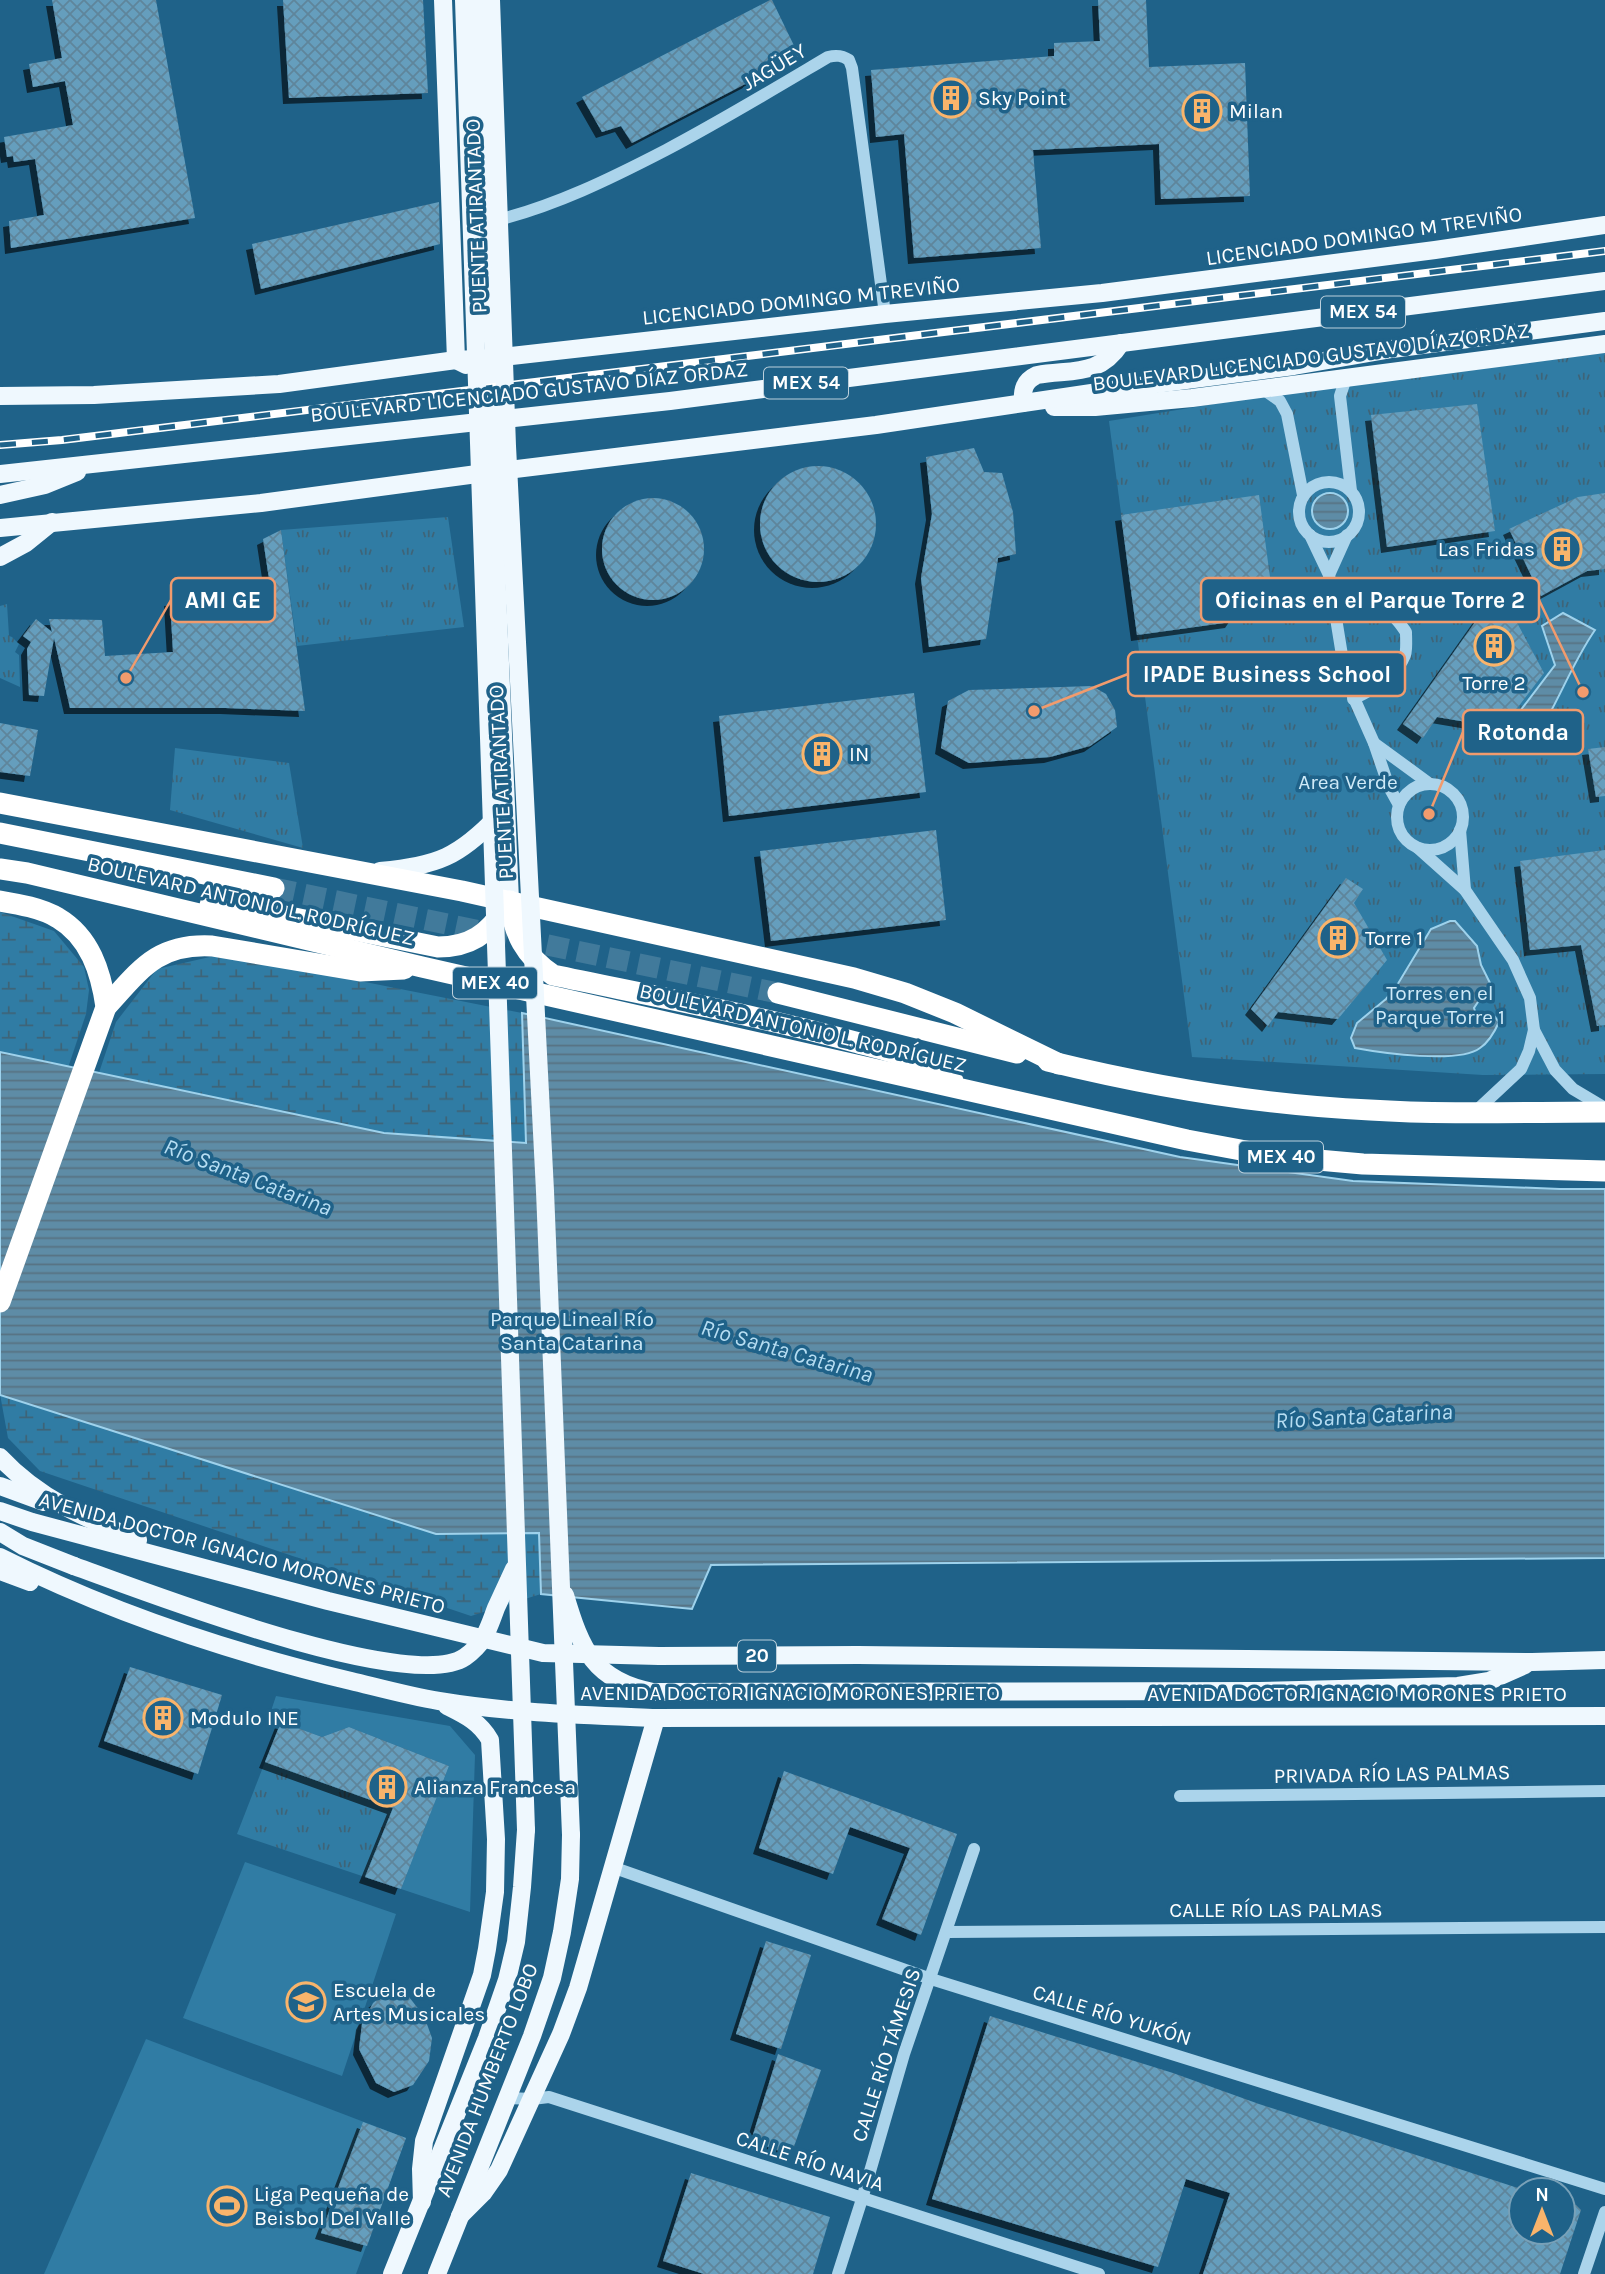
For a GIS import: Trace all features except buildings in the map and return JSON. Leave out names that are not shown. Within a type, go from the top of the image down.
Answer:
[{"type":"highway","points":[[0,803],[510,901],[854,978],[905,993],[955,1013],[1059,1064]]},
{"type":"highway","name":"BOULEVARD ANTONIO L. RODRÍGUEZ","points":[[0,834],[274,888]]},
{"type":"highway","name":"BOULEVARD ANTONIO L. RODRÍGUEZ","points":[[0,869],[27,873],[422,967],[1186,1140],[1273,1156],[1363,1164],[1605,1171]]},
{"type":"highway","points":[[121,896],[260,911],[439,947],[455,947],[477,938],[496,921],[510,901]]},
{"type":"highway","points":[[0,901],[57,917],[76,932],[95,960],[104,989],[105,1009],[0,1302]]},
{"type":"highway","points":[[510,901],[516,934],[543,968],[553,975],[807,1029],[882,1050],[946,1074],[964,1090]]},
{"type":"highway","points":[[543,968],[535,953],[538,930],[545,921],[568,913]]},
{"type":"highway","points":[[105,1009],[150,961],[173,948],[192,944],[360,971],[422,967]]},
{"type":"highway","name":"BOULEVARD ANTONIO L. RODRÍGUEZ","points":[[778,993],[1147,1084],[1260,1101],[1370,1110],[1474,1113],[1605,1110]]},
{"type":"main road","points":[[443,0],[456,360],[488,377]]},
{"type":"main road","name":"PUENTE ATIRANTADO","points":[[464,0],[516,1563]]},
{"type":"main road","points":[[478,0],[494,358],[488,377],[510,901]]},
{"type":"main road","name":"PUENTE ATIRANTADO","points":[[491,0],[507,446],[556,1440],[558,1562]]},
{"type":"main road","name":"LICENCIADO DOMINGO M TREVIÑO","points":[[0,396],[107,395],[279,384],[456,360],[1102,293],[1260,274],[1605,225]]},
{"type":"main road","name":"BOULEVARD LICENCIADO GUSTAVO DÍAZ ORDAZ","points":[[0,474],[490,421],[1605,281]]},
{"type":"main road","name":"BOULEVARD LICENCIADO GUSTAVO DÍAZ ORDAZ","points":[[0,528],[261,503],[876,425],[1294,366],[1392,349],[1605,321]]},
{"type":"main road","points":[[1023,403],[1023,389],[1031,378],[1100,365],[1114,355],[1121,343]]},
{"type":"main road","name":"BOULEVARD LICENCIADO GUSTAVO DÍAZ ORDAZ","points":[[1023,403],[1056,407],[1095,407],[1605,344]]},
{"type":"main road","points":[[0,495],[45,485],[89,465]]},
{"type":"main road","points":[[0,557],[26,544],[52,522]]},
{"type":"main road","points":[[364,873],[432,864],[456,854],[477,838],[506,808]]},
{"type":"main road","points":[[0,1457],[19,1477],[67,1510]]},
{"type":"main road","points":[[0,1486],[67,1510],[203,1567]]},
{"type":"main road","name":"AVENIDA DOCTOR IGNACIO MORONES PRIETO","points":[[0,1511],[32,1522],[328,1601],[543,1653],[1532,1662],[1605,1660]]},
{"type":"main road","points":[[0,1532],[23,1546],[74,1566],[255,1630],[365,1657],[428,1666],[463,1658],[481,1642],[490,1628],[516,1563]]},
{"type":"main road","points":[[558,1562],[566,1598],[590,1658],[617,1681],[632,1688],[653,1692],[1260,1691],[1458,1686],[1489,1681],[1532,1662]]},
{"type":"main road","name":"AVENIDA HUMBERTO LOBO","points":[[437,2274],[508,2098],[552,1978],[562,1932],[568,1892],[571,1835],[558,1562]]},
{"type":"main road","name":"AVENIDA HUMBERTO LOBO","points":[[392,2274],[487,2038],[507,1980],[517,1928],[526,1830],[516,1563]]},
{"type":"main road","name":"AVENIDA DOCTOR IGNACIO MORONES PRIETO","points":[[1,1570],[34,1584],[74,1592],[154,1623],[282,1664],[438,1701],[535,1713],[656,1718],[1605,1716]]},
{"type":"main road","points":[[422,2202],[424,2141],[482,1975],[495,1892],[496,1839],[490,1740],[475,1720],[438,1701]]},
{"type":"main road","points":[[460,2216],[484,2193],[499,2170],[578,1988],[656,1718]]},
{"type":"street","name":"JAGÜEY","points":[[486,223],[529,213],[601,184],[739,111],[828,57],[836,55],[849,60],[852,68],[885,314]]},
{"type":"street","points":[[1346,378],[1340,396],[1350,491]]},
{"type":"street","points":[[1262,388],[1280,401],[1287,414],[1303,495]]},
{"type":"street","points":[[1329,575],[1358,519],[1359,508],[1357,499],[1350,491],[1335,482],[1309,488],[1299,504],[1300,517],[1329,575],[1346,680],[1374,743],[1389,787],[1399,805]]},
{"type":"street","points":[[1310,536],[1326,541],[1347,536]]},
{"type":"street","points":[[1331,592],[1350,605],[1372,608],[1395,618],[1406,632],[1405,655],[1392,673],[1374,689],[1353,699]]},
{"type":"street","points":[[1374,743],[1430,784],[1447,789],[1461,806],[1463,817],[1456,838],[1437,849],[1418,848]]},
{"type":"street","points":[[1389,787],[1430,784]]},
{"type":"street","points":[[1415,787],[1399,805],[1397,822],[1400,832],[1465,890],[1513,960],[1530,998],[1534,1030],[1530,1051],[1521,1069],[1474,1113]]},
{"type":"street","points":[[1460,830],[1465,890]]},
{"type":"street","points":[[1534,1030],[1555,1070],[1573,1090],[1605,1110]]},
{"type":"street","name":"PRIVADA RÍO LAS PALMAS","points":[[1180,1796],[1605,1791]]},
{"type":"street","name":"CALLE RÍO TÁMESIS","points":[[838,2274],[904,2054],[974,1849]]},
{"type":"street","name":"CALLE RÍO YUKÓN","points":[[612,1867],[931,1979],[1605,2189]]},
{"type":"street","name":"CALLE RÍO LAS PALMAS","points":[[947,1932],[1605,1927]]},
{"type":"street","name":"CALLE RÍO NAVIA","points":[[508,2098],[549,2097],[1099,2274]]},
{"type":"street","points":[[1584,2274],[1605,2212]]},
{"type":"green space","points":[[1605,353],[1605,1074],[1483,1075],[1192,1057],[1109,421],[1245,399]]},
{"type":"green space","points":[[448,517],[464,627],[297,646],[281,530]]},
{"type":"green space","points":[[7,604],[9,636],[19,644],[15,652],[19,655],[20,687],[0,678],[0,606]]},
{"type":"green space","points":[[175,748],[289,763],[303,848],[170,810]]},
{"type":"green space","points":[[0,912],[54,931],[84,967],[89,990],[86,1014],[0,1271]]},
{"type":"green space","points":[[223,954],[522,1013],[541,1594],[471,1616],[40,1471],[8,1438],[0,1394],[0,1368],[116,1022],[157,969]]},
{"type":"green space","points":[[276,1696],[450,1726],[475,1755],[470,1912],[401,1889],[449,1766],[349,1727],[322,1737],[281,1722],[270,1714]]},
{"type":"green space","points":[[265,1762],[393,1808],[365,1877],[237,1834]]},
{"type":"green space","points":[[245,1862],[396,1914],[342,2076],[183,2018]]},
{"type":"green space","name":"Liga Pequeña de Beisbol Del Valle","points":[[146,2039],[406,2138],[356,2274],[44,2274]]},
{"type":"water","points":[[1330,493],[1343,498],[1348,511],[1343,524],[1330,529],[1317,524],[1312,511],[1317,498]]},
{"type":"water","points":[[1563,613],[1595,630],[1550,713],[1514,719],[1555,665],[1542,626]]},
{"type":"water","points":[[1455,921],[1477,946],[1481,965],[1490,983],[1489,992],[1474,1008],[1476,1014],[1494,1016],[1499,1022],[1489,1040],[1470,1053],[1455,1055],[1420,1056],[1355,1048],[1351,1038],[1357,1023],[1396,987],[1431,929]]},
{"type":"water","name":"Río Santa Catarina","points":[[522,1013],[1180,1157],[1353,1181],[1605,1189],[1605,1558],[711,1565],[692,1609],[541,1594],[539,1533],[436,1534],[0,1395],[0,1052],[384,1133],[526,1143]]},
{"type":"tunnel","points":[[274,888],[778,993]]},
{"type":"railway","points":[[0,445],[62,440],[1605,251]]},
{"type":"place","name":"Sky Point","points":[[951,98]]},
{"type":"place","name":"Milan","points":[[1202,111]]},
{"type":"place","name":"Las Fridas","points":[[1562,549]]},
{"type":"place","name":"Torre 2","points":[[1494,646]]},
{"type":"place","name":"AMI GE","points":[[126,678]]},
{"type":"place","name":"Oficinas en el Parque Torre 2","points":[[1583,692]]},
{"type":"place","name":"IPADE Business School","points":[[1034,711]]},
{"type":"place","name":"IN","points":[[822,754]]},
{"type":"place","name":"Rotonda","points":[[1429,814]]},
{"type":"place","name":"Torre 1","points":[[1338,938]]},
{"type":"place","name":"Modulo INE","points":[[163,1718]]},
{"type":"place","name":"Alianza Francesa","points":[[387,1787]]},
{"type":"place","name":"Escuela de Artes Musicales","points":[[306,2002]]},
{"type":"place","name":"Liga Pequeña de Beisbol Del Valle","points":[[227,2206]]},
{"type":"park label","name":"Area Verde","points":[[1348,782]]},
{"type":"park label","name":"Torres en el Parque Torre 1","points":[[1440,1005]]},
{"type":"park label","name":"Parque Lineal Río Santa Catarina","points":[[572,1331]]}]
